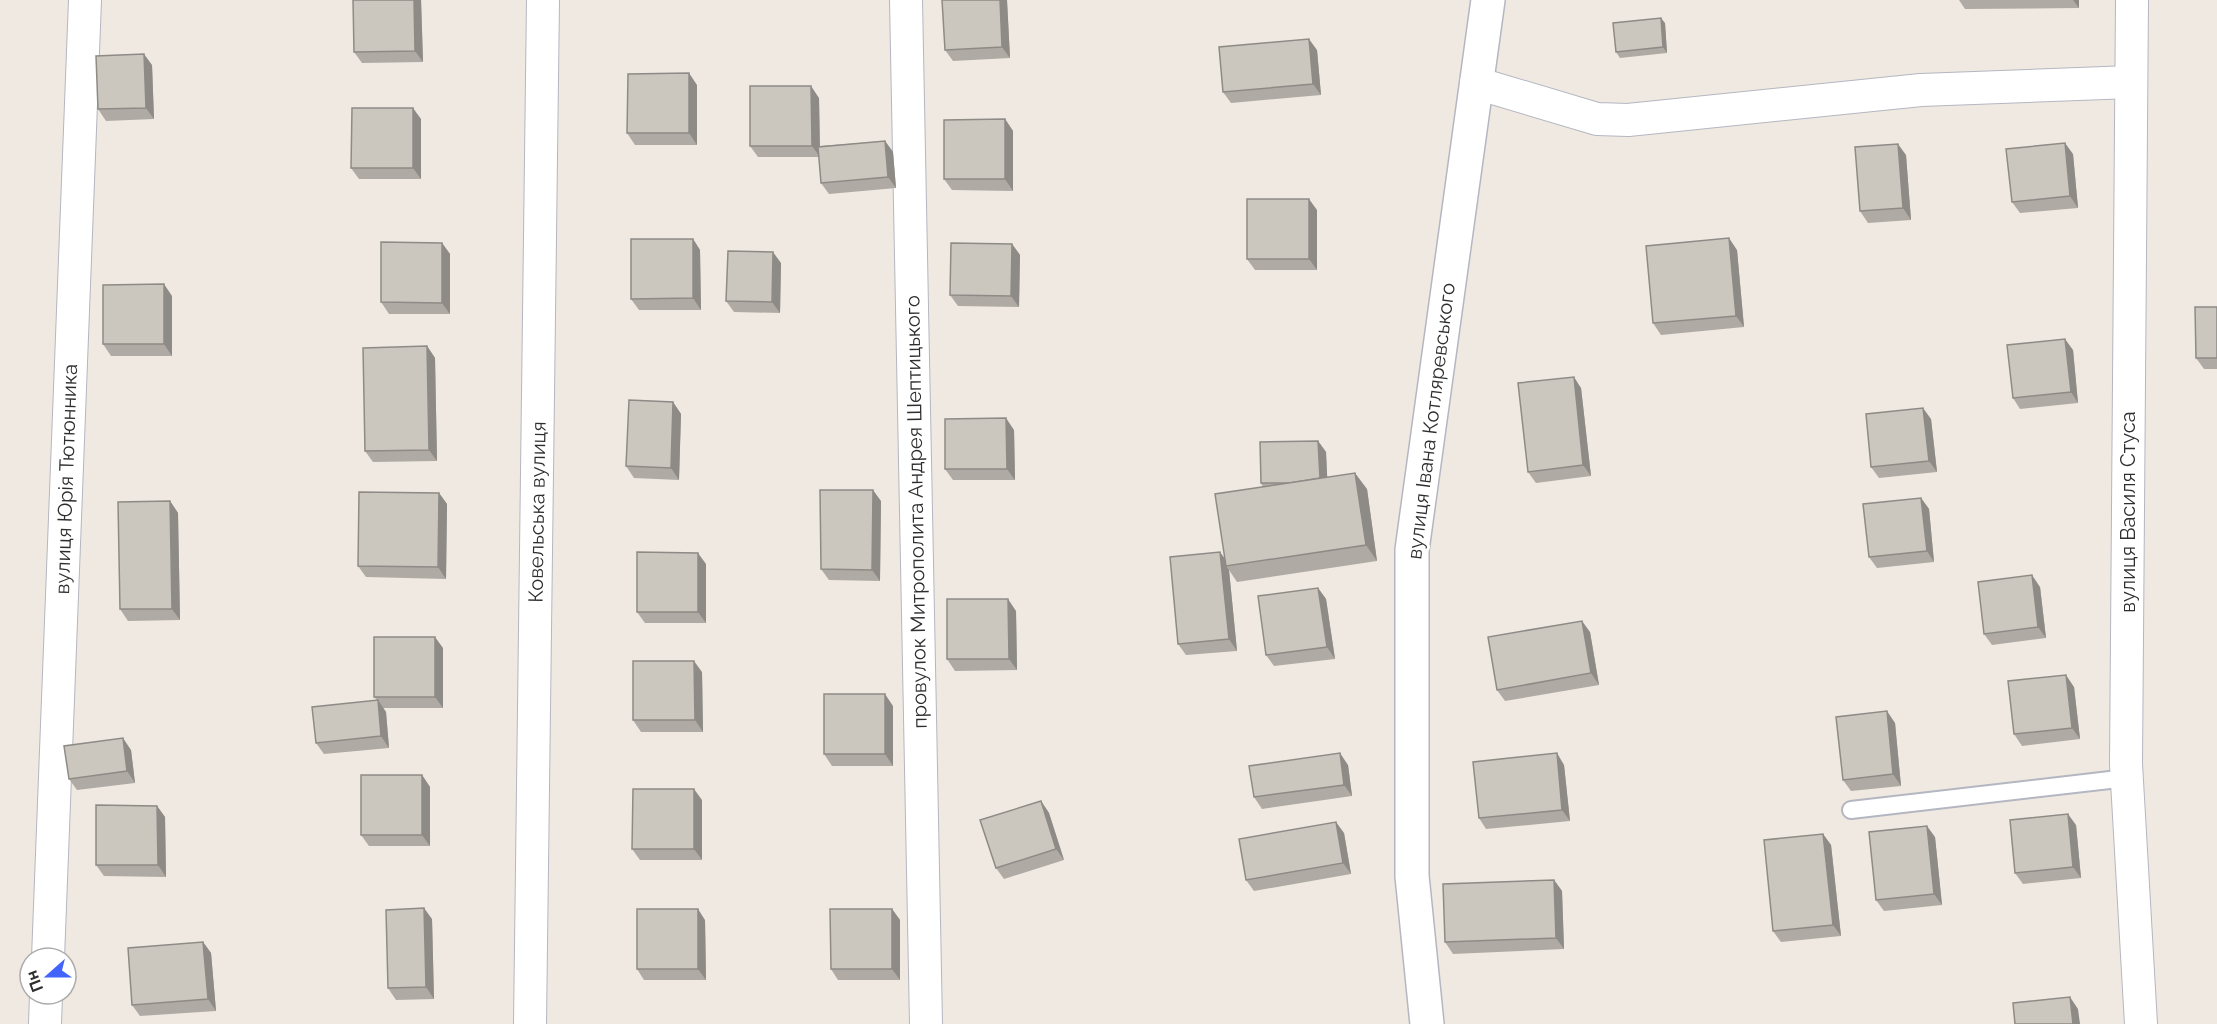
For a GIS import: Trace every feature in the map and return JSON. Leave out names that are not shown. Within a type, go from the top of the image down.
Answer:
[{"type":"street","name":"вулиця Юрія Тютюнника","points":[[48,946],[85,0]]},
{"type":"street","name":"Ковельська вулиця","points":[[530,1024],[543,0]]},
{"type":"street","name":"провулок Митрополита Андрея Шептицького","points":[[906,0],[926,1024]]},
{"type":"street","name":"вулиця Івана Котляревського","points":[[1427,1024],[1412,876],[1412,550],[1488,0]]},
{"type":"street","name":"вулиця Василя Стуса","points":[[2132,0],[2127,778],[2141,1024]]},
{"type":"street","points":[[1476,84],[1597,119],[1628,120],[1921,90],[2131,82]]},
{"type":"street","points":[[45,1024],[46,1006]]},
{"type":"lane","points":[[1851,810],[2127,778]]},
{"type":"building","points":[[353,0],[414,0],[415,51],[354,52]]},
{"type":"building","points":[[942,0],[1000,0],[1002,47],[945,50]]},
{"type":"building","points":[[1661,18],[1663,47],[1616,52],[1613,23]]},
{"type":"building","points":[[1309,39],[1313,84],[1223,92],[1219,47]]},
{"type":"building","points":[[144,54],[146,108],[98,109],[96,56]]},
{"type":"building","points":[[689,73],[689,133],[627,133],[628,74]]},
{"type":"building","points":[[750,86],[811,86],[812,146],[750,146]]},
{"type":"building","points":[[352,108],[413,108],[413,168],[351,168]]},
{"type":"building","points":[[1005,119],[1005,179],[944,179],[944,120]]},
{"type":"building","points":[[885,141],[888,177],[821,183],[818,147]]},
{"type":"building","points":[[2065,143],[2070,196],[2012,202],[2006,149]]},
{"type":"building","points":[[1898,144],[1903,208],[1860,211],[1855,147]]},
{"type":"building","points":[[1247,199],[1309,199],[1309,259],[1247,259]]},
{"type":"building","points":[[1729,238],[1736,316],[1653,323],[1646,246]]},
{"type":"building","points":[[631,239],[693,239],[693,298],[631,299]]},
{"type":"building","points":[[381,242],[442,243],[442,303],[381,302]]},
{"type":"building","points":[[951,243],[1012,244],[1011,296],[950,295]]},
{"type":"building","points":[[728,251],[773,252],[772,302],[726,301]]},
{"type":"building","points":[[164,284],[164,344],[103,344],[103,285]]},
{"type":"building","points":[[2195,307],[2217,307],[2217,358],[2196,358]]},
{"type":"building","points":[[2065,339],[2071,392],[2013,398],[2007,345]]},
{"type":"building","points":[[427,346],[429,450],[365,451],[363,348]]},
{"type":"building","points":[[1574,377],[1583,465],[1528,472],[1518,383]]},
{"type":"building","points":[[629,400],[673,402],[671,468],[626,466]]},
{"type":"building","points":[[1923,408],[1929,461],[1871,467],[1866,414]]},
{"type":"building","points":[[1006,418],[1007,469],[945,469],[945,419]]},
{"type":"building","points":[[1318,441],[1320,478],[1290,483],[1261,483],[1260,442]]},
{"type":"building","points":[[1355,473],[1366,545],[1226,566],[1215,494]]},
{"type":"building","points":[[820,490],[873,490],[872,570],[821,569]]},
{"type":"building","points":[[359,492],[439,493],[438,567],[358,566]]},
{"type":"building","points":[[1921,498],[1927,551],[1869,557],[1863,504]]},
{"type":"building","points":[[170,501],[172,609],[120,609],[118,502]]},
{"type":"building","points":[[637,552],[698,553],[698,612],[637,612]]},
{"type":"building","points":[[1220,552],[1229,639],[1178,644],[1170,557]]},
{"type":"building","points":[[2032,575],[2038,627],[1984,634],[1978,582]]},
{"type":"building","points":[[1318,588],[1327,647],[1266,655],[1258,596]]},
{"type":"building","points":[[947,599],[1008,599],[1009,659],[947,659]]},
{"type":"building","points":[[1582,621],[1591,673],[1497,690],[1488,637]]},
{"type":"building","points":[[374,637],[435,637],[435,697],[374,697]]},
{"type":"building","points":[[633,661],[694,661],[695,720],[633,720]]},
{"type":"building","points":[[2066,675],[2072,728],[2014,734],[2008,681]]},
{"type":"building","points":[[824,694],[885,694],[885,754],[824,754]]},
{"type":"building","points":[[378,700],[381,736],[316,743],[312,707]]},
{"type":"building","points":[[1887,711],[1893,774],[1843,780],[1836,717]]},
{"type":"building","points":[[123,738],[127,771],[69,779],[64,746]]},
{"type":"building","points":[[1340,753],[1344,785],[1254,797],[1249,766]]},
{"type":"building","points":[[1557,753],[1562,810],[1479,818],[1473,762]]},
{"type":"building","points":[[361,775],[422,775],[422,835],[361,835]]},
{"type":"building","points":[[633,789],[694,789],[694,849],[632,849]]},
{"type":"building","points":[[1041,801],[1056,849],[996,868],[980,820]]},
{"type":"building","points":[[96,805],[157,806],[158,865],[96,865]]},
{"type":"building","points":[[2068,814],[2073,867],[2015,873],[2010,820]]},
{"type":"building","points":[[1336,822],[1343,863],[1246,880],[1239,839]]},
{"type":"building","points":[[1927,826],[1934,894],[1876,900],[1869,832]]},
{"type":"building","points":[[1823,834],[1833,925],[1773,931],[1764,840]]},
{"type":"building","points":[[1554,880],[1556,938],[1445,942],[1443,884]]},
{"type":"building","points":[[424,908],[426,987],[388,988],[386,910]]},
{"type":"building","points":[[637,909],[698,909],[698,969],[637,969]]},
{"type":"building","points":[[830,909],[892,909],[892,969],[831,969]]},
{"type":"building","points":[[203,942],[208,999],[132,1005],[128,948]]},
{"type":"building","points":[[2070,997],[2073,1024],[2015,1024],[2013,1003]]}]
